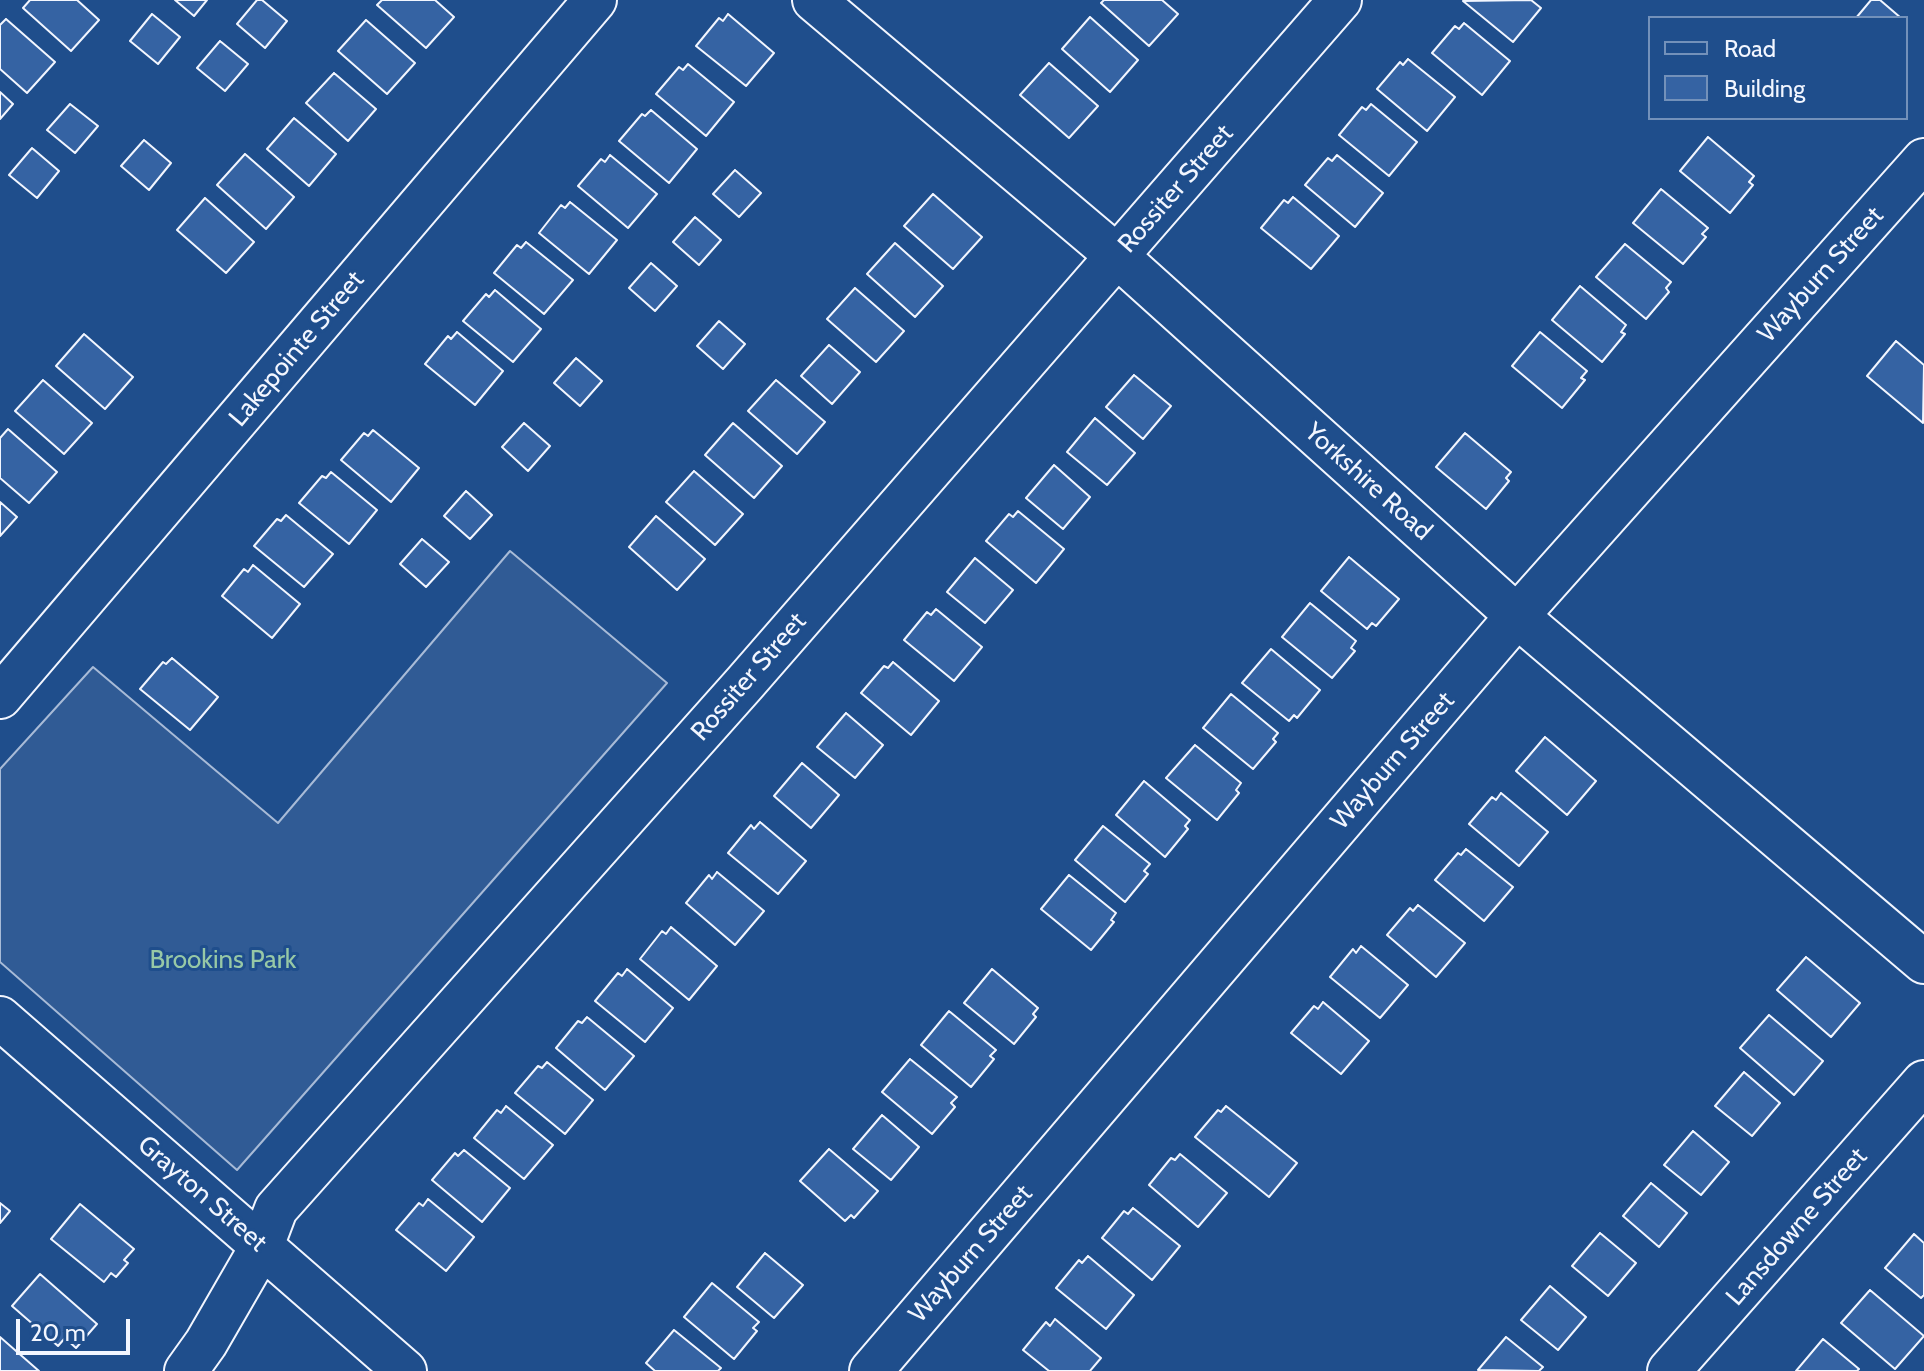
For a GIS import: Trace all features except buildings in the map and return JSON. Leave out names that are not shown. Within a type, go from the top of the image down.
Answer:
[{"type":"street","name":"Lakepointe Street","points":[[0,697],[595,0]]},
{"type":"street","name":"Yorkshire Road","points":[[814,0],[1117,256],[1517,616],[1924,962]]},
{"type":"street","name":"Rossiter Street","points":[[186,1371],[206,1343],[262,1246],[276,1209],[744,684],[1340,0]]},
{"type":"street","name":"Wayburn Street","points":[[871,1371],[1517,616],[1924,160]]},
{"type":"street","name":"Grayton Street","points":[[0,1018],[405,1371]]},
{"type":"street","name":"Lansdowne Street","points":[[1669,1371],[1924,1082]]},
{"type":"shaded area","name":"Brookins Park","points":[[510,551],[667,683],[237,1170],[0,962],[0,769],[93,667],[278,823]]}]
